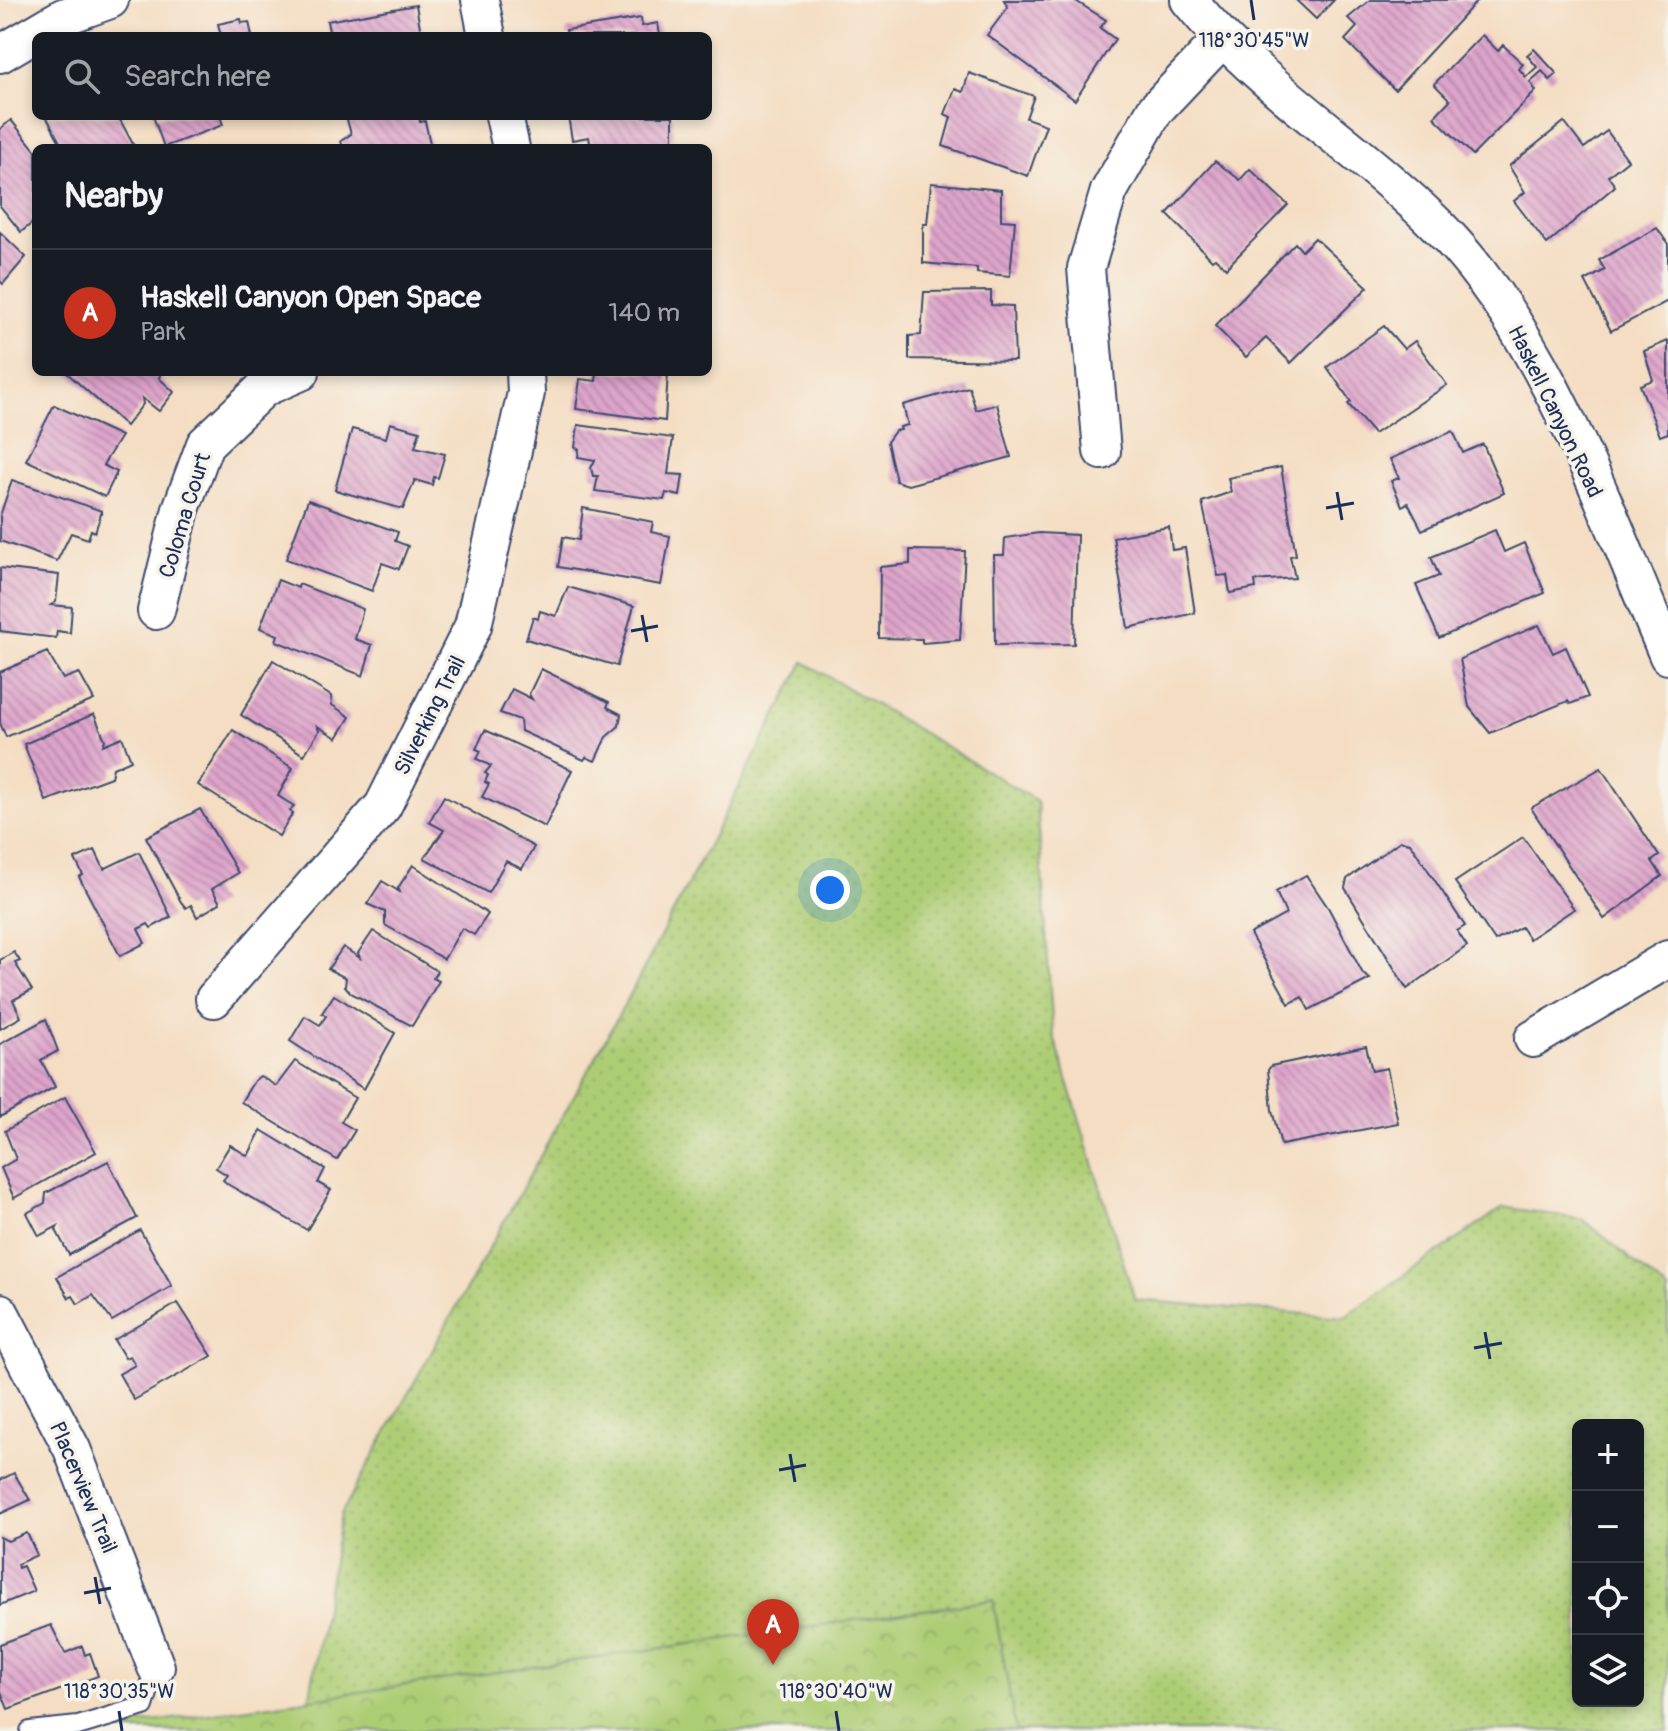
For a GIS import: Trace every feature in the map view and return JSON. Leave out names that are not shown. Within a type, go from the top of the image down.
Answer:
[{"type":"street","points":[[37,32],[63,17],[110,0]]},
{"type":"street","points":[[480,0],[486,32]]},
{"type":"street","name":"Haskell Canyon Road","points":[[1189,0],[1221,40],[1440,228],[1520,328],[1579,451],[1668,656]]},
{"type":"street","points":[[0,54],[32,35]]},
{"type":"street","points":[[1102,451],[1086,268],[1109,191],[1155,110],[1221,40]]},
{"type":"street","points":[[505,120],[510,144]]},
{"type":"street","name":"Coloma Court","points":[[156,611],[181,509],[205,444],[264,388],[292,376]]},
{"type":"street","name":"Silverking Trail","points":[[214,999],[383,806],[473,626],[526,393],[525,376]]},
{"type":"street","points":[[1533,1039],[1668,959]]},
{"type":"street","name":"Placerview Trail","points":[[0,1312],[72,1449],[156,1667]]},
{"type":"lane","points":[[30,1731],[78,1726],[144,1706],[156,1667]]},
{"type":"green space","points":[[804,662],[1037,801],[1053,1033],[1135,1300],[1344,1317],[1504,1207],[1584,1220],[1668,1291],[1668,1731],[304,1731],[341,1514],[629,997]]},
{"type":"green space","points":[[993,1600],[1016,1731],[91,1731]]},
{"type":"building","points":[[1004,0],[1074,0],[1106,20],[1100,28],[1115,39],[1075,100],[987,35],[1008,7]]},
{"type":"building","points":[[1296,0],[1334,0],[1316,19]]},
{"type":"building","points":[[1370,0],[1478,0],[1395,90],[1345,40],[1357,27],[1348,18]]},
{"type":"building","points":[[416,5],[421,32],[329,32],[327,21]]},
{"type":"building","points":[[641,18],[642,26],[658,23],[659,32],[566,32]]},
{"type":"building","points":[[241,19],[242,23],[249,22],[251,32],[220,32],[218,24]]},
{"type":"building","points":[[1482,35],[1498,51],[1503,45],[1523,64],[1519,69],[1526,77],[1537,67],[1527,55],[1534,49],[1557,74],[1550,80],[1542,71],[1530,82],[1536,91],[1473,155],[1434,117],[1450,100],[1434,84]]},
{"type":"building","points":[[969,73],[1034,96],[1026,118],[1046,125],[1028,176],[943,146],[951,117],[945,114],[955,89],[963,92]]},
{"type":"building","points":[[11,120],[32,146],[32,223],[21,232],[0,206],[0,129]]},
{"type":"building","points":[[48,120],[120,120],[133,144],[61,144]]},
{"type":"building","points":[[154,120],[221,120],[223,125],[172,144],[163,144]]},
{"type":"building","points":[[347,120],[420,120],[425,121],[430,144],[342,144],[341,141],[351,134]]},
{"type":"building","points":[[569,120],[673,120],[673,139],[661,144],[590,144],[589,137],[572,140]]},
{"type":"building","points":[[1564,122],[1584,148],[1607,131],[1628,160],[1608,176],[1615,186],[1547,244],[1514,201],[1525,192],[1509,166]]},
{"type":"building","points":[[1215,161],[1240,180],[1250,169],[1288,205],[1226,268],[1215,258],[1212,260],[1167,214]]},
{"type":"building","points":[[931,183],[1001,190],[1001,220],[1015,221],[1010,276],[977,273],[977,268],[923,263],[923,224],[927,224]]},
{"type":"building","points":[[1657,228],[1668,244],[1668,301],[1611,331],[1585,281],[1605,270],[1599,260]]},
{"type":"building","points":[[0,232],[26,257],[3,284],[0,281]]},
{"type":"building","points":[[1315,238],[1368,287],[1291,363],[1266,338],[1246,357],[1215,326],[1295,243],[1302,251]]},
{"type":"building","points":[[991,291],[991,305],[1013,306],[1015,361],[909,359],[909,336],[921,335],[924,292]]},
{"type":"building","points":[[1384,326],[1404,349],[1415,341],[1447,385],[1374,434],[1348,404],[1351,402],[1327,367]]},
{"type":"building","points":[[1668,341],[1668,433],[1660,436],[1640,385],[1653,380],[1644,351]]},
{"type":"building","points":[[70,376],[160,376],[174,392],[159,411],[142,398],[143,404],[126,426]]},
{"type":"building","points":[[597,376],[668,376],[665,421],[576,409],[580,379],[596,381]]},
{"type":"building","points":[[969,387],[976,410],[997,404],[1011,457],[908,485],[896,481],[887,442],[895,431],[908,425],[903,405]]},
{"type":"building","points":[[54,405],[121,436],[103,465],[117,472],[105,497],[26,460]]},
{"type":"building","points":[[390,423],[420,431],[415,447],[445,454],[438,478],[434,477],[432,485],[415,480],[403,509],[335,490],[352,429],[386,438]]},
{"type":"building","points":[[578,425],[673,438],[668,474],[683,475],[680,496],[666,493],[664,500],[595,491],[598,476],[593,476],[591,468],[595,460],[578,457],[579,449],[575,448]]},
{"type":"building","points":[[1453,431],[1463,453],[1483,444],[1504,493],[1422,530],[1408,503],[1402,506],[1391,481],[1399,478],[1390,459]]},
{"type":"building","points":[[1281,467],[1296,555],[1290,556],[1295,578],[1255,581],[1256,588],[1230,593],[1227,575],[1218,576],[1202,502],[1231,492],[1228,478]]},
{"type":"building","points":[[12,480],[102,511],[95,532],[91,530],[88,539],[71,533],[57,561],[0,541],[0,516]]},
{"type":"building","points":[[308,500],[398,532],[395,541],[408,546],[399,569],[382,563],[372,591],[286,559]]},
{"type":"building","points":[[583,508],[653,522],[651,532],[670,536],[661,585],[558,567],[563,537],[579,540]]},
{"type":"building","points":[[1169,527],[1172,550],[1185,548],[1195,613],[1128,628],[1113,537]]},
{"type":"building","points":[[1495,530],[1504,552],[1524,543],[1545,593],[1439,638],[1416,585],[1439,576],[1431,557]]},
{"type":"building","points":[[1039,533],[1077,535],[1074,644],[995,645],[994,555],[1004,555],[1005,538]]},
{"type":"building","points":[[910,550],[965,551],[960,640],[922,643],[922,639],[879,638],[880,567],[910,564]]},
{"type":"building","points":[[0,568],[59,575],[56,602],[51,605],[72,607],[70,633],[57,631],[56,638],[0,631]]},
{"type":"building","points":[[278,580],[298,588],[299,584],[363,609],[355,639],[372,645],[363,676],[276,641],[278,635],[260,628]]},
{"type":"building","points":[[568,587],[634,606],[617,666],[526,639],[533,617],[538,619],[540,611],[556,616]]},
{"type":"building","points":[[1539,625],[1553,653],[1566,647],[1588,697],[1570,704],[1568,701],[1490,733],[1469,707],[1460,659]]},
{"type":"building","points":[[47,652],[63,679],[79,673],[94,700],[6,737],[0,723],[0,672]]},
{"type":"building","points":[[273,660],[331,696],[332,705],[350,717],[337,738],[317,726],[319,731],[304,755],[241,715]]},
{"type":"building","points":[[541,669],[609,702],[607,707],[621,714],[619,726],[606,737],[595,761],[586,757],[584,760],[521,731],[520,720],[500,713],[512,689],[532,699],[529,694]]},
{"type":"building","points":[[94,714],[105,740],[103,745],[122,737],[131,760],[113,768],[111,777],[46,801],[24,744]]},
{"type":"building","points":[[233,730],[293,768],[278,796],[294,806],[290,811],[293,813],[279,836],[198,785]]},
{"type":"building","points":[[485,730],[572,770],[545,827],[482,797],[489,784],[485,782],[488,775],[485,773],[491,766],[477,759],[481,751],[476,749]]},
{"type":"building","points":[[1601,768],[1659,856],[1652,861],[1662,876],[1604,919],[1531,808]]},
{"type":"building","points":[[444,796],[534,847],[522,869],[506,861],[488,893],[424,858],[444,830],[429,822]]},
{"type":"building","points":[[200,809],[238,873],[212,889],[220,903],[197,917],[191,905],[186,908],[181,902],[146,837]]},
{"type":"building","points":[[1523,837],[1574,909],[1529,939],[1521,927],[1495,941],[1455,882]]},
{"type":"building","points":[[1400,841],[1410,843],[1465,926],[1457,931],[1467,946],[1407,989],[1345,888],[1347,879]]},
{"type":"building","points":[[95,850],[104,869],[139,852],[171,917],[151,928],[148,924],[138,929],[145,943],[120,956],[79,877],[83,875],[75,859]]},
{"type":"building","points":[[413,865],[488,914],[474,935],[462,928],[444,959],[385,925],[385,912],[367,904],[382,881],[400,892],[398,888]]},
{"type":"building","points":[[1306,875],[1329,909],[1363,974],[1370,979],[1309,1010],[1302,997],[1289,1004],[1250,934],[1286,914],[1276,892]]},
{"type":"building","points":[[373,931],[437,971],[433,978],[439,981],[412,1026],[351,993],[345,986],[346,978],[328,969],[343,947],[360,958],[358,953]]},
{"type":"building","points":[[14,952],[20,961],[15,963],[32,990],[13,1000],[21,1017],[0,1029],[0,960]]},
{"type":"building","points":[[334,995],[395,1033],[364,1089],[290,1041],[305,1016],[320,1025],[326,1016],[322,1013]]},
{"type":"building","points":[[46,1019],[58,1051],[41,1060],[55,1087],[0,1117],[0,1044]]},
{"type":"building","points":[[1366,1046],[1372,1071],[1387,1068],[1398,1123],[1281,1145],[1272,1110],[1268,1070],[1271,1066]]},
{"type":"building","points":[[295,1061],[355,1098],[341,1122],[355,1130],[337,1160],[241,1102],[260,1076],[276,1086]]},
{"type":"building","points":[[65,1097],[96,1152],[14,1198],[1,1168],[16,1159],[5,1131]]},
{"type":"building","points":[[261,1130],[325,1169],[318,1183],[331,1190],[307,1230],[229,1185],[223,1180],[227,1175],[216,1168],[230,1145],[248,1156]]},
{"type":"building","points":[[108,1161],[137,1218],[69,1255],[56,1230],[58,1226],[39,1236],[27,1213],[45,1203],[46,1193]]},
{"type":"building","points":[[140,1230],[172,1286],[112,1321],[93,1295],[78,1304],[73,1296],[69,1298],[57,1277]]},
{"type":"building","points":[[178,1303],[212,1356],[134,1400],[119,1374],[135,1365],[130,1356],[125,1358],[114,1340]]},
{"type":"building","points":[[14,1473],[30,1500],[0,1514],[0,1480]]},
{"type":"building","points":[[27,1533],[37,1555],[17,1564],[18,1568],[23,1566],[34,1591],[0,1605],[0,1537],[8,1541]]},
{"type":"building","points":[[51,1625],[65,1653],[82,1646],[85,1655],[90,1653],[98,1676],[8,1709],[0,1689],[0,1644]]},
{"type":"place","name":"Haskell Canyon Open Space","points":[[773,1665]]}]
